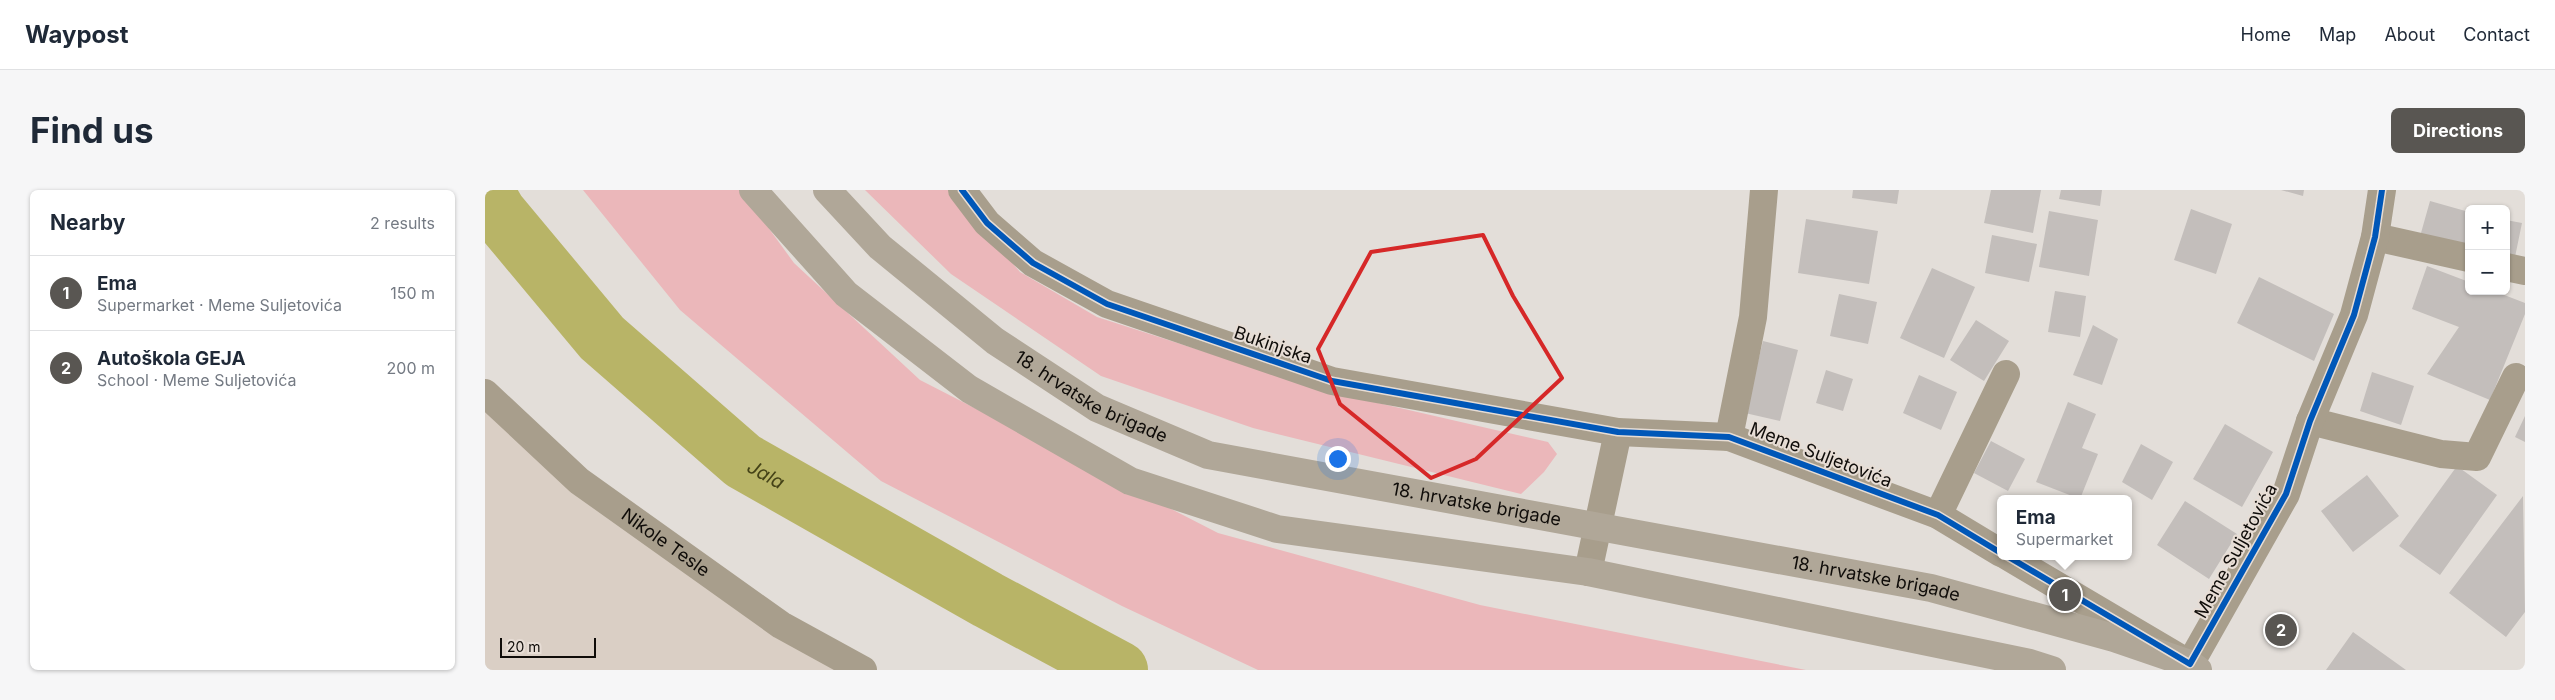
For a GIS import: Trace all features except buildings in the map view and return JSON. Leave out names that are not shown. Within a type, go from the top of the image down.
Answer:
[{"type":"main road","points":[[753,190],[847,294],[961,383],[1130,481],[1277,529],[1588,572],[2030,663],[2052,670]]},
{"type":"main road","name":"18. hrvatske brigade","points":[[827,190],[880,247],[995,341],[1097,408],[1208,454],[1931,588],[2114,638],[2194,667]]},
{"type":"street","name":"Bukinjska","points":[[962,190],[987,224],[1033,262],[1107,304],[1332,380],[1618,432]]},
{"type":"street","name":"Meme Suljetovića","points":[[1729,437],[1753,316],[1764,190]]},
{"type":"street","name":"Meme Suljetovića","points":[[2194,667],[2286,494],[2310,421],[2354,315],[2375,237],[2382,190]]},
{"type":"street","points":[[2375,237],[2465,257]]},
{"type":"street","points":[[2510,268],[2525,271]]},
{"type":"street","points":[[1938,515],[2006,374]]},
{"type":"street","points":[[2310,421],[2441,454],[2477,457],[2516,377]]},
{"type":"street","name":"Nikole Tesle","points":[[485,393],[579,481],[781,625],[863,670]]},
{"type":"street","points":[[1588,572],[1618,432]]},
{"type":"street","name":"Meme Suljetovića","points":[[1618,432],[1729,437],[1938,515],[1997,551]]},
{"type":"street","points":[[2014,560],[2194,667]]},
{"type":"highlighted area","points":[[1483,235],[1513,296],[1562,378],[1476,459],[1431,478],[1340,404],[1318,349],[1371,252]]},
{"type":"shaded area","points":[[583,190],[741,190],[794,263],[920,380],[1218,533],[1480,605],[1806,670],[1258,670],[1122,606],[881,481],[680,310]]},
{"type":"shaded area","points":[[865,190],[950,190],[1020,272],[1097,317],[1326,391],[1548,442],[1557,454],[1544,472],[1521,494],[1253,428],[1101,376],[951,274]]},
{"type":"shaded area","points":[[485,393],[579,481],[863,670],[485,670]]},
{"type":"waterway","name":"Jala","points":[[485,191],[497,212],[602,338],[743,461],[988,600],[1119,670]]},
{"type":"cycle path","points":[[962,190],[987,223],[1033,263],[1107,304],[1332,381],[1618,432],[1729,437],[1938,515],[1997,551]]},
{"type":"cycle path","points":[[2014,560],[2190,664],[2286,494],[2310,421],[2354,315],[2375,237],[2382,190]]},
{"type":"place","name":"Ema","points":[[2065,595]]},
{"type":"place","name":"Autoškola GEJA","points":[[2281,630]]}]
